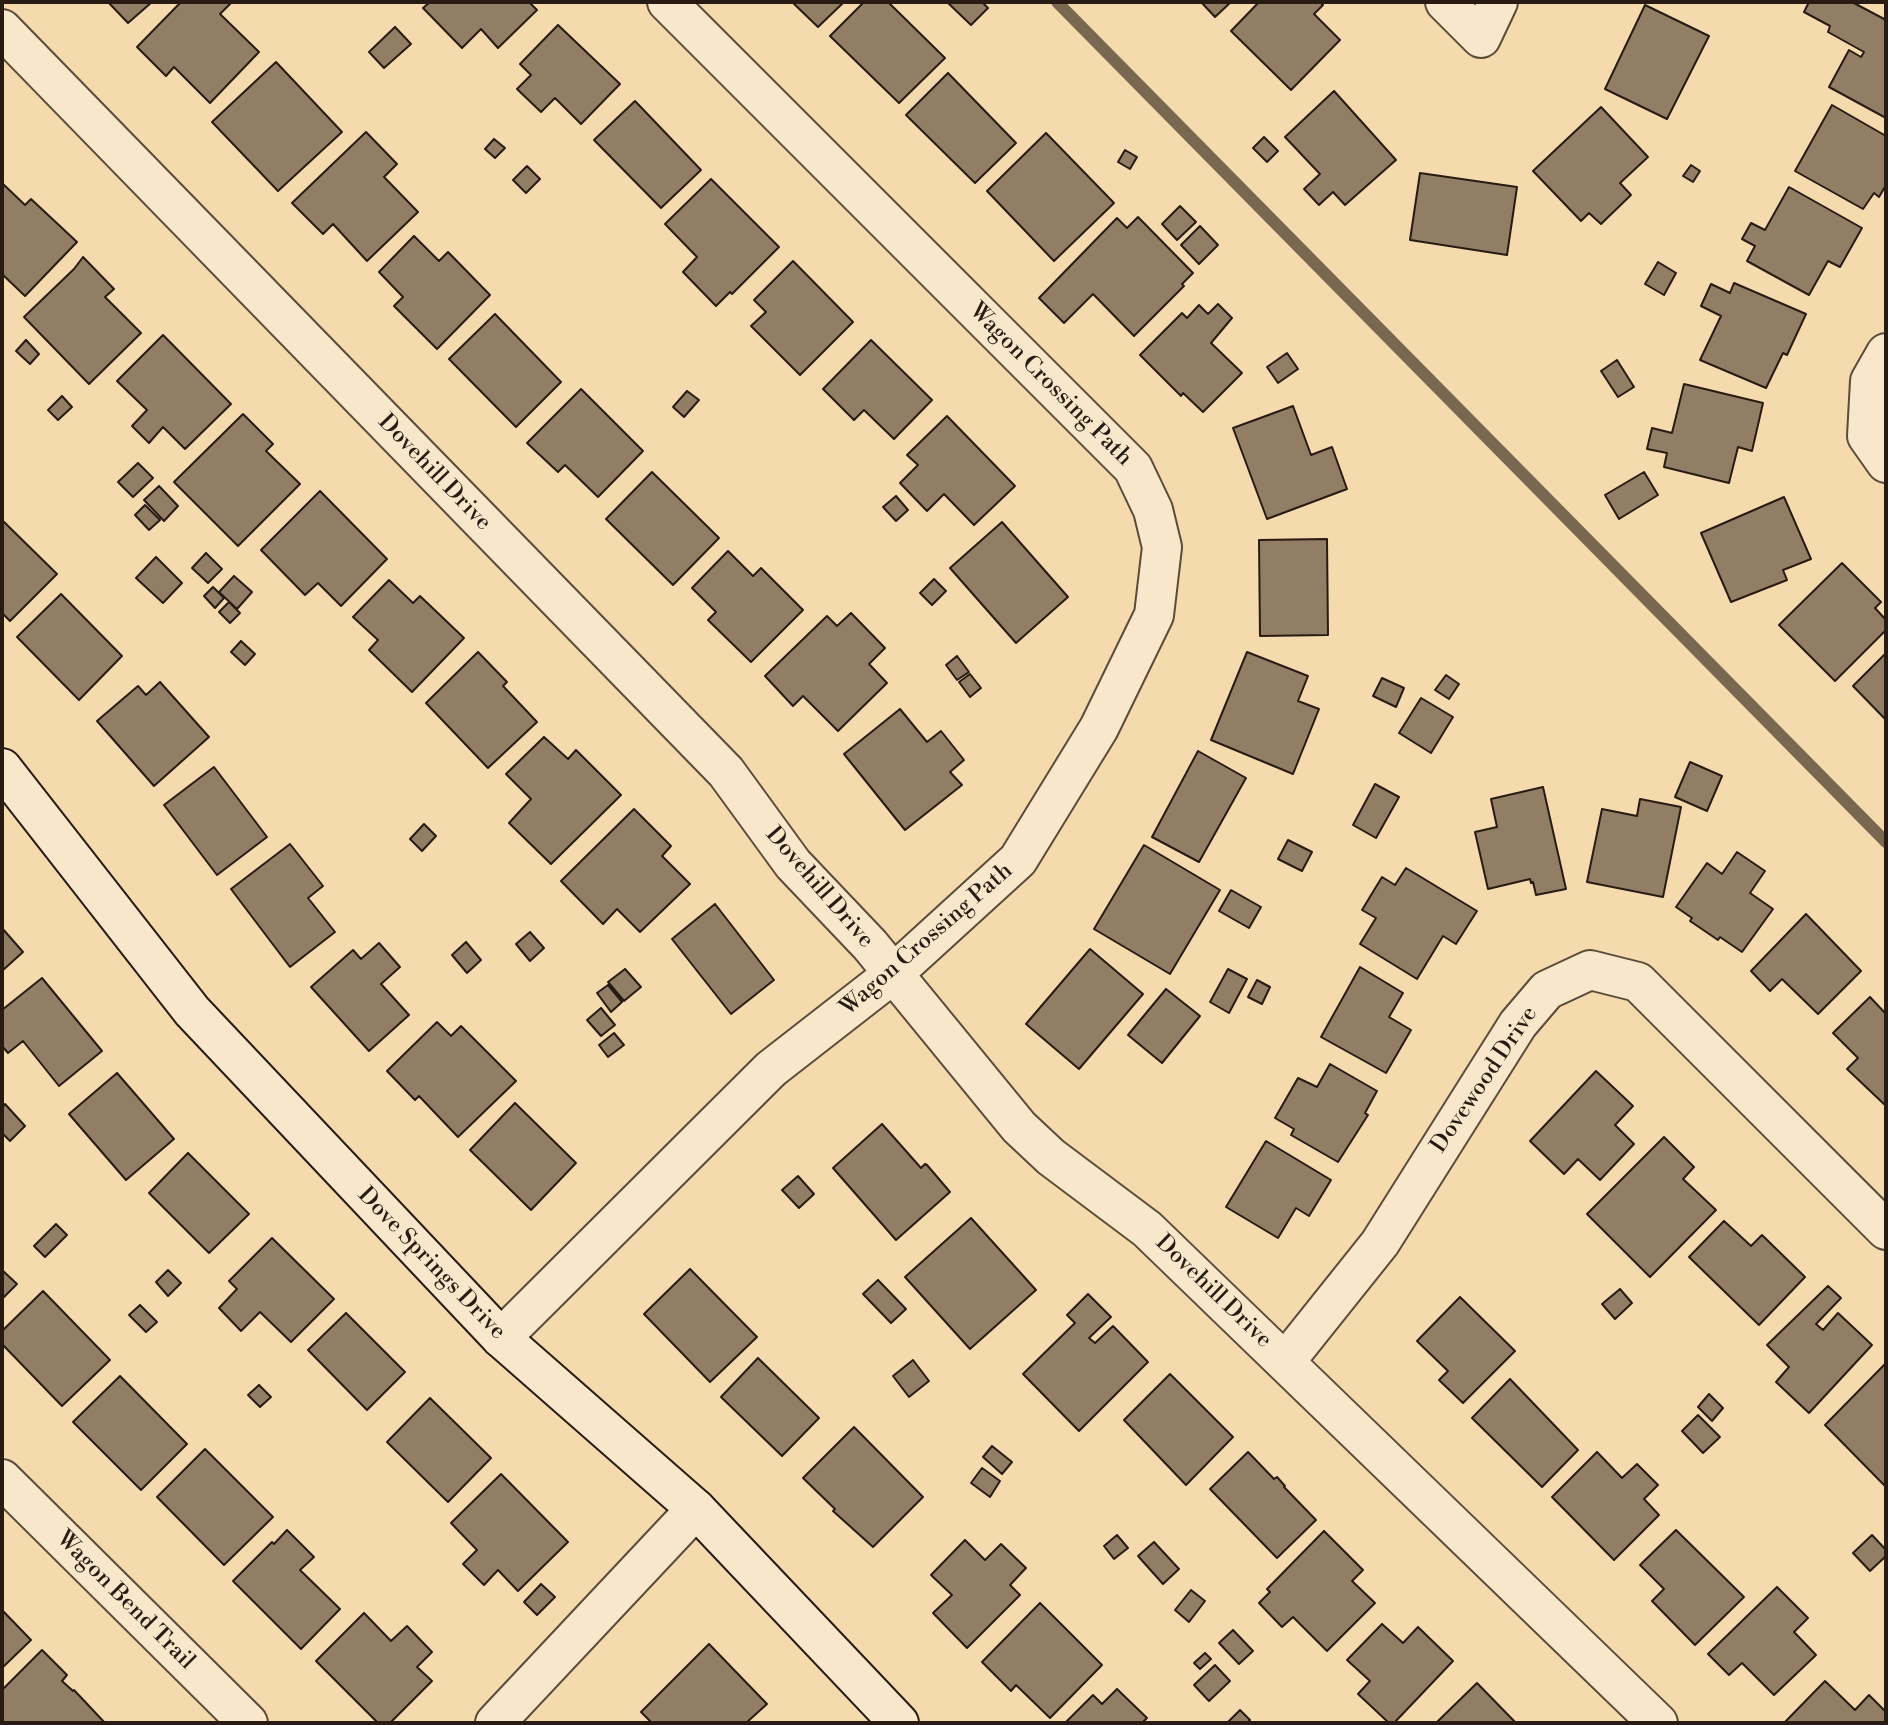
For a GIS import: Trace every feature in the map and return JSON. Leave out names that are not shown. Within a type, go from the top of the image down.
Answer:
[{"type":"street","name":"Wagon Crossing Path","points":[[501,1338],[771,1069],[893,974],[1018,860],[1092,739],[1154,615],[1162,547],[1153,510],[1133,468],[667,2]]},
{"type":"street","points":[[1445,2],[1482,38],[1498,2]]},
{"type":"street","name":"Dovehill Drive","points":[[2,29],[726,772],[793,864],[870,945],[1019,1127],[1051,1157],[1147,1228],[1658,1723]]},
{"type":"street","points":[[1886,353],[1870,381],[1867,436],[1886,463]]},
{"type":"street","name":"Dove Springs Drive","points":[[2,768],[192,1011],[501,1338],[696,1509],[899,1723]]},
{"type":"street","name":"Dovewood Drive","points":[[1285,1362],[1380,1243],[1518,1024],[1547,990],[1590,970],[1638,982],[1886,1230]]},
{"type":"street","name":"Wagon Bend Trail","points":[[2,1479],[248,1723]]},
{"type":"street","points":[[495,1723],[696,1509]]},
{"type":"building","points":[[108,2],[152,2],[128,23]]},
{"type":"building","points":[[181,2],[232,2],[220,14],[259,52],[210,103],[174,67],[166,76],[137,47]]},
{"type":"building","points":[[430,2],[529,2],[537,10],[498,48],[481,29],[462,48],[423,8]]},
{"type":"building","points":[[792,2],[844,2],[818,27]]},
{"type":"building","points":[[864,2],[888,2],[945,58],[899,103],[830,36]]},
{"type":"building","points":[[947,2],[982,2],[988,8],[971,25]]},
{"type":"building","points":[[1201,2],[1231,2],[1215,17]]},
{"type":"building","points":[[1259,2],[1320,2],[1323,5],[1314,14],[1340,40],[1291,90],[1231,31]]},
{"type":"building","points":[[1809,2],[1852,2],[1886,20],[1886,118],[1829,87],[1849,50],[1861,57],[1864,52],[1828,32],[1830,26],[1804,12]]},
{"type":"building","points":[[1645,5],[1709,36],[1667,119],[1605,89]]},
{"type":"building","points":[[558,25],[620,84],[581,124],[555,98],[541,112],[517,89],[531,75],[520,64]]},
{"type":"building","points":[[395,27],[411,44],[384,68],[369,52]]},
{"type":"building","points":[[276,62],[342,132],[278,191],[212,122]]},
{"type":"building","points":[[948,73],[1016,143],[975,183],[906,115]]},
{"type":"building","points":[[1334,91],[1396,160],[1345,205],[1333,192],[1319,205],[1304,189],[1320,174],[1285,137]]},
{"type":"building","points":[[635,101],[701,170],[661,208],[594,140]]},
{"type":"building","points":[[1832,105],[1886,136],[1886,185],[1879,197],[1874,193],[1863,209],[1795,171]]},
{"type":"building","points":[[1601,107],[1648,157],[1620,183],[1631,195],[1601,224],[1589,213],[1581,221],[1533,171]]},
{"type":"building","points":[[366,132],[397,164],[384,177],[418,212],[367,261],[333,224],[323,234],[292,203]]},
{"type":"building","points":[[1046,133],[1114,203],[1054,261],[987,191]]},
{"type":"building","points":[[1264,137],[1278,151],[1267,162],[1253,148]]},
{"type":"building","points":[[494,139],[505,148],[495,158],[485,149]]},
{"type":"building","points":[[1125,150],[1137,157],[1130,169],[1118,162]]},
{"type":"building","points":[[1691,165],[1700,171],[1693,182],[1683,176]]},
{"type":"building","points":[[527,166],[540,179],[526,193],[513,180]]},
{"type":"building","points":[[1420,173],[1517,187],[1507,255],[1410,240]]},
{"type":"building","points":[[711,179],[779,247],[732,294],[730,292],[716,306],[683,272],[697,257],[665,224]]},
{"type":"building","points":[[2,183],[25,205],[31,199],[77,242],[25,296],[2,274]]},
{"type":"building","points":[[1789,187],[1862,228],[1840,267],[1828,261],[1809,295],[1747,261],[1755,246],[1742,239],[1751,223],[1765,230]]},
{"type":"building","points":[[1180,206],[1196,222],[1177,240],[1162,224]]},
{"type":"building","points":[[1138,217],[1193,273],[1182,284],[1184,286],[1134,336],[1093,294],[1064,323],[1039,298],[1117,218],[1127,228]]},
{"type":"building","points":[[1200,226],[1218,245],[1199,264],[1181,245]]},
{"type":"building","points":[[414,236],[439,261],[448,252],[490,295],[437,349],[394,306],[403,297],[379,272]]},
{"type":"building","points":[[83,257],[114,289],[105,297],[141,333],[89,384],[24,317]]},
{"type":"building","points":[[793,261],[853,322],[800,375],[751,326],[766,312],[754,300]]},
{"type":"building","points":[[1658,262],[1676,273],[1664,295],[1645,284]]},
{"type":"building","points":[[1734,283],[1806,314],[1787,355],[1783,353],[1766,388],[1700,360],[1721,316],[1701,306],[1711,284],[1730,293]]},
{"type":"building","points":[[1218,304],[1232,318],[1211,343],[1242,373],[1203,412],[1183,393],[1181,396],[1140,355],[1182,313],[1187,318],[1199,305],[1208,314]]},
{"type":"building","points":[[495,314],[561,382],[516,427],[449,359]]},
{"type":"building","points":[[163,335],[231,404],[185,449],[163,427],[149,443],[132,426],[147,410],[117,381]]},
{"type":"building","points":[[26,340],[39,354],[30,364],[16,351]]},
{"type":"building","points":[[871,340],[932,400],[894,439],[864,410],[854,420],[823,389]]},
{"type":"building","points":[[1287,353],[1298,369],[1278,383],[1267,367]]},
{"type":"building","points":[[1617,360],[1634,387],[1618,397],[1601,371]]},
{"type":"building","points":[[1684,384],[1763,403],[1752,451],[1738,447],[1729,483],[1664,467],[1667,453],[1647,449],[1652,428],[1672,433]]},
{"type":"building","points":[[581,389],[643,451],[598,497],[565,465],[558,472],[527,443]]},
{"type":"building","points":[[687,391],[699,400],[684,417],[673,407]]},
{"type":"building","points":[[62,396],[72,407],[58,420],[48,410]]},
{"type":"building","points":[[1293,406],[1311,455],[1332,447],[1347,489],[1267,519],[1233,428]]},
{"type":"building","points":[[243,414],[273,444],[266,451],[300,484],[238,546],[174,482]]},
{"type":"building","points":[[947,416],[1015,486],[974,525],[944,494],[927,511],[900,483],[918,465],[907,455]]},
{"type":"building","points":[[138,463],[153,478],[133,497],[118,482]]},
{"type":"building","points":[[652,472],[719,538],[673,585],[606,519]]},
{"type":"building","points":[[1644,472],[1658,495],[1619,519],[1605,495]]},
{"type":"building","points":[[159,486],[178,506],[164,521],[144,500]]},
{"type":"building","points":[[320,491],[387,559],[341,606],[318,583],[305,595],[261,550]]},
{"type":"building","points":[[896,496],[908,510],[896,521],[883,507]]},
{"type":"building","points":[[1784,497],[1811,559],[1783,570],[1787,580],[1731,602],[1701,533]]},
{"type":"building","points":[[145,505],[160,520],[149,530],[135,515]]},
{"type":"building","points":[[2,520],[57,574],[10,621],[2,613]]},
{"type":"building","points":[[1002,522],[1068,597],[1016,643],[950,568]]},
{"type":"building","points":[[1327,539],[1328,635],[1260,636],[1259,540]]},
{"type":"building","points":[[728,551],[753,576],[761,568],[803,610],[751,662],[708,620],[716,612],[692,588]]},
{"type":"building","points":[[206,553],[222,569],[208,583],[192,568]]},
{"type":"building","points":[[156,557],[182,583],[163,603],[136,578]]},
{"type":"building","points":[[1842,563],[1881,602],[1875,608],[1886,620],[1886,630],[1835,681],[1779,625]]},
{"type":"building","points":[[234,576],[252,592],[237,609],[219,592]]},
{"type":"building","points":[[934,579],[946,591],[932,605],[920,593]]},
{"type":"building","points":[[389,580],[413,603],[420,596],[464,638],[412,692],[369,650],[378,640],[353,617]]},
{"type":"building","points":[[213,587],[224,598],[215,608],[204,596]]},
{"type":"building","points":[[61,594],[122,656],[79,700],[17,637]]},
{"type":"building","points":[[229,602],[240,613],[230,623],[219,612]]},
{"type":"building","points":[[851,613],[885,648],[869,664],[887,683],[838,731],[803,696],[793,706],[765,676],[827,616],[837,626]]},
{"type":"building","points":[[241,641],[255,654],[245,665],[231,652]]},
{"type":"building","points":[[478,652],[507,682],[503,686],[537,722],[488,768],[426,703]]},
{"type":"building","points":[[1247,652],[1308,676],[1298,701],[1319,709],[1293,774],[1211,740]]},
{"type":"building","points":[[1886,653],[1886,720],[1853,686]]},
{"type":"building","points":[[957,656],[969,672],[957,680],[946,665]]},
{"type":"building","points":[[970,674],[981,688],[970,697],[959,682]]},
{"type":"building","points":[[1446,675],[1459,684],[1449,699],[1435,690]]},
{"type":"building","points":[[1382,678],[1404,688],[1396,707],[1373,696]]},
{"type":"building","points":[[160,682],[209,737],[154,786],[97,721],[138,686],[146,695]]},
{"type":"building","points":[[1421,698],[1453,717],[1431,753],[1399,733]]},
{"type":"building","points":[[900,709],[927,742],[941,731],[964,760],[950,772],[962,785],[905,830],[844,754]]},
{"type":"building","points":[[544,737],[568,759],[576,750],[621,795],[551,864],[509,823],[531,799],[506,774]]},
{"type":"building","points":[[1198,751],[1246,778],[1199,862],[1152,837]]},
{"type":"building","points":[[1690,762],[1722,776],[1707,811],[1675,797]]},
{"type":"building","points":[[214,767],[267,837],[217,875],[164,805]]},
{"type":"building","points":[[1375,784],[1399,797],[1376,838],[1353,825]]},
{"type":"building","points":[[1543,787],[1566,889],[1536,895],[1530,879],[1488,889],[1475,832],[1497,827],[1491,799]]},
{"type":"building","points":[[1640,799],[1681,807],[1663,897],[1587,882],[1602,809],[1637,816]]},
{"type":"building","points":[[634,809],[671,846],[662,856],[690,884],[640,932],[617,909],[603,924],[561,881]]},
{"type":"building","points":[[424,824],[436,836],[422,851],[410,839]]},
{"type":"building","points":[[1288,840],[1312,852],[1302,871],[1278,859]]},
{"type":"building","points":[[290,844],[323,886],[308,898],[335,932],[290,967],[231,889]]},
{"type":"building","points":[[1144,845],[1220,890],[1170,974],[1094,929]]},
{"type":"building","points":[[1737,852],[1765,871],[1750,893],[1773,909],[1742,952],[1690,921],[1692,918],[1676,907],[1707,863],[1722,874]]},
{"type":"building","points":[[1406,868],[1477,911],[1456,944],[1443,936],[1417,979],[1360,944],[1376,918],[1362,910],[1382,877],[1395,885]]},
{"type":"building","points":[[1231,890],[1261,907],[1249,928],[1219,911]]},
{"type":"building","points":[[715,904],[774,980],[731,1014],[672,939]]},
{"type":"building","points":[[1806,914],[1861,971],[1818,1014],[1782,979],[1770,991],[1751,971]]},
{"type":"building","points":[[2,928],[23,952],[2,971]]},
{"type":"building","points":[[530,932],[544,948],[530,961],[516,944]]},
{"type":"building","points":[[466,942],[481,960],[467,973],[452,955]]},
{"type":"building","points":[[379,943],[400,967],[381,984],[409,1015],[369,1051],[311,987],[353,950],[361,959]]},
{"type":"building","points":[[1090,949],[1143,994],[1079,1069],[1026,1024]]},
{"type":"building","points":[[1360,967],[1403,993],[1389,1017],[1411,1030],[1386,1073],[1321,1037]]},
{"type":"building","points":[[625,969],[641,987],[624,1001],[608,982]]},
{"type":"building","points":[[1228,969],[1247,979],[1229,1013],[1210,1002]]},
{"type":"building","points":[[42,978],[102,1051],[59,1086],[23,1041],[8,1053],[2,1046],[2,1010]]},
{"type":"building","points":[[1257,980],[1270,987],[1262,1004],[1248,997]]},
{"type":"building","points":[[608,985],[622,1002],[611,1012],[597,993]]},
{"type":"building","points":[[1166,989],[1200,1016],[1162,1063],[1128,1035]]},
{"type":"building","points":[[1870,997],[1886,1014],[1886,1106],[1847,1069],[1858,1058],[1833,1033]]},
{"type":"building","points":[[601,1008],[615,1025],[601,1036],[587,1020]]},
{"type":"building","points":[[437,1022],[451,1036],[461,1026],[516,1081],[458,1137],[419,1096],[415,1100],[387,1071]]},
{"type":"building","points":[[614,1033],[624,1045],[608,1057],[599,1045]]},
{"type":"building","points":[[1330,1064],[1377,1091],[1365,1113],[1368,1115],[1338,1162],[1291,1135],[1294,1129],[1275,1118],[1298,1078],[1317,1087]]},
{"type":"building","points":[[1596,1071],[1633,1106],[1615,1125],[1634,1144],[1600,1180],[1578,1159],[1564,1174],[1530,1141]]},
{"type":"building","points":[[117,1073],[174,1139],[126,1180],[69,1114]]},
{"type":"building","points":[[515,1103],[576,1163],[531,1210],[470,1150]]},
{"type":"building","points":[[5,1104],[25,1126],[10,1141],[2,1133],[2,1108]]},
{"type":"building","points":[[882,1124],[921,1168],[927,1165],[950,1192],[896,1240],[833,1168]]},
{"type":"building","points":[[1664,1137],[1694,1167],[1683,1179],[1716,1210],[1650,1277],[1587,1214]]},
{"type":"building","points":[[1266,1141],[1331,1180],[1309,1216],[1296,1208],[1278,1238],[1226,1207]]},
{"type":"building","points":[[188,1153],[249,1214],[209,1253],[149,1193]]},
{"type":"building","points":[[798,1176],[814,1194],[799,1208],[782,1190]]},
{"type":"building","points":[[971,1218],[1036,1290],[970,1349],[905,1277]]},
{"type":"building","points":[[1724,1221],[1751,1246],[1762,1235],[1805,1277],[1759,1325],[1689,1257]]},
{"type":"building","points":[[56,1224],[67,1235],[45,1257],[34,1246]]},
{"type":"building","points":[[272,1238],[334,1299],[291,1342],[260,1312],[241,1331],[219,1308],[237,1289],[229,1281]]},
{"type":"building","points":[[690,1269],[757,1337],[710,1382],[644,1314]]},
{"type":"building","points":[[2,1270],[17,1284],[2,1299]]},
{"type":"building","points":[[168,1270],[181,1283],[168,1296],[156,1282]]},
{"type":"building","points":[[878,1280],[906,1309],[891,1323],[863,1294]]},
{"type":"building","points":[[1828,1286],[1841,1298],[1816,1324],[1823,1330],[1838,1313],[1872,1345],[1809,1413],[1776,1382],[1789,1367],[1767,1345]]},
{"type":"building","points":[[1620,1289],[1632,1303],[1615,1319],[1602,1304]]},
{"type":"building","points":[[43,1291],[110,1360],[62,1406],[2,1344],[2,1331]]},
{"type":"building","points":[[1088,1294],[1111,1317],[1089,1338],[1095,1343],[1113,1326],[1148,1362],[1079,1431],[1023,1374],[1075,1323],[1067,1315]]},
{"type":"building","points":[[1460,1297],[1515,1351],[1463,1403],[1439,1380],[1448,1371],[1417,1341]]},
{"type":"building","points":[[140,1305],[157,1322],[146,1332],[129,1315]]},
{"type":"building","points":[[346,1313],[405,1372],[367,1410],[308,1350]]},
{"type":"building","points":[[758,1358],[819,1418],[782,1456],[721,1397]]},
{"type":"building","points":[[913,1360],[929,1381],[909,1397],[893,1376]]},
{"type":"building","points":[[1886,1363],[1886,1487],[1825,1425]]},
{"type":"building","points":[[1170,1374],[1233,1437],[1186,1485],[1124,1420]]},
{"type":"building","points":[[120,1376],[187,1444],[141,1490],[73,1422]]},
{"type":"building","points":[[1510,1379],[1578,1450],[1542,1487],[1472,1418]]},
{"type":"building","points":[[259,1385],[271,1397],[260,1407],[248,1395]]},
{"type":"building","points":[[1709,1394],[1723,1408],[1712,1421],[1698,1407]]},
{"type":"building","points":[[430,1398],[491,1458],[448,1502],[387,1442]]},
{"type":"building","points":[[1698,1415],[1720,1437],[1703,1453],[1682,1431]]},
{"type":"building","points":[[854,1427],[923,1497],[873,1547],[833,1511],[835,1509],[803,1478]]},
{"type":"building","points":[[992,1446],[1012,1462],[1002,1474],[983,1457]]},
{"type":"building","points":[[205,1449],[273,1517],[224,1565],[157,1497]]},
{"type":"building","points":[[1248,1452],[1274,1479],[1277,1477],[1316,1520],[1277,1558],[1210,1489]]},
{"type":"building","points":[[1597,1452],[1622,1478],[1637,1464],[1658,1485],[1644,1499],[1659,1515],[1614,1560],[1552,1497]]},
{"type":"building","points":[[982,1468],[1000,1481],[990,1497],[971,1483]]},
{"type":"building","points":[[501,1474],[568,1542],[518,1591],[498,1570],[484,1585],[463,1564],[477,1550],[451,1523]]},
{"type":"building","points":[[287,1530],[314,1557],[300,1570],[340,1609],[301,1649],[233,1581]]},
{"type":"building","points":[[1676,1530],[1744,1597],[1695,1645],[1652,1601],[1664,1589],[1640,1565]]},
{"type":"building","points":[[1324,1531],[1363,1570],[1352,1581],[1375,1603],[1327,1651],[1293,1617],[1282,1627],[1259,1603],[1270,1592],[1267,1589]]},
{"type":"building","points":[[1117,1535],[1128,1548],[1114,1559],[1104,1546]]},
{"type":"building","points":[[1872,1535],[1886,1550],[1886,1556],[1870,1571],[1853,1553]]},
{"type":"building","points":[[965,1540],[985,1560],[1001,1544],[1026,1568],[1010,1585],[1020,1595],[967,1648],[933,1613],[952,1595],[931,1575]]},
{"type":"building","points":[[1154,1542],[1179,1569],[1163,1584],[1138,1556]]},
{"type":"building","points":[[541,1584],[555,1597],[537,1615],[524,1602]]},
{"type":"building","points":[[1777,1587],[1808,1618],[1794,1632],[1816,1655],[1774,1695],[1742,1663],[1729,1675],[1708,1654]]},
{"type":"building","points":[[1191,1590],[1205,1601],[1189,1622],[1175,1610]]},
{"type":"building","points":[[1040,1603],[1102,1665],[1050,1718],[1016,1685],[1011,1691],[982,1662]]},
{"type":"building","points":[[2,1610],[31,1640],[2,1668]]},
{"type":"building","points":[[364,1613],[391,1641],[407,1626],[432,1652],[417,1667],[432,1681],[390,1723],[378,1723],[316,1661]]},
{"type":"building","points":[[1382,1624],[1403,1643],[1418,1627],[1453,1661],[1394,1723],[1389,1723],[1358,1694],[1370,1681],[1347,1660]]},
{"type":"building","points":[[1233,1630],[1253,1651],[1239,1664],[1219,1643]]},
{"type":"building","points":[[709,1644],[767,1704],[746,1723],[652,1723],[641,1712]]},
{"type":"building","points":[[42,1650],[67,1675],[62,1681],[105,1723],[2,1723],[2,1690]]},
{"type":"building","points":[[1205,1653],[1211,1659],[1200,1669],[1194,1663]]},
{"type":"building","points":[[1215,1665],[1230,1681],[1209,1701],[1194,1685]]},
{"type":"building","points":[[1825,1681],[1855,1710],[1869,1695],[1886,1712],[1886,1723],[1784,1723]]},
{"type":"building","points":[[1477,1683],[1516,1723],[1436,1723]]},
{"type":"building","points":[[1117,1689],[1147,1718],[1142,1723],[1065,1723],[1093,1695],[1102,1704]]},
{"type":"building","points":[[1240,1710],[1250,1720],[1247,1723],[1227,1723]]},
{"type":"waterway","points":[[1057,2],[1886,842]]}]
